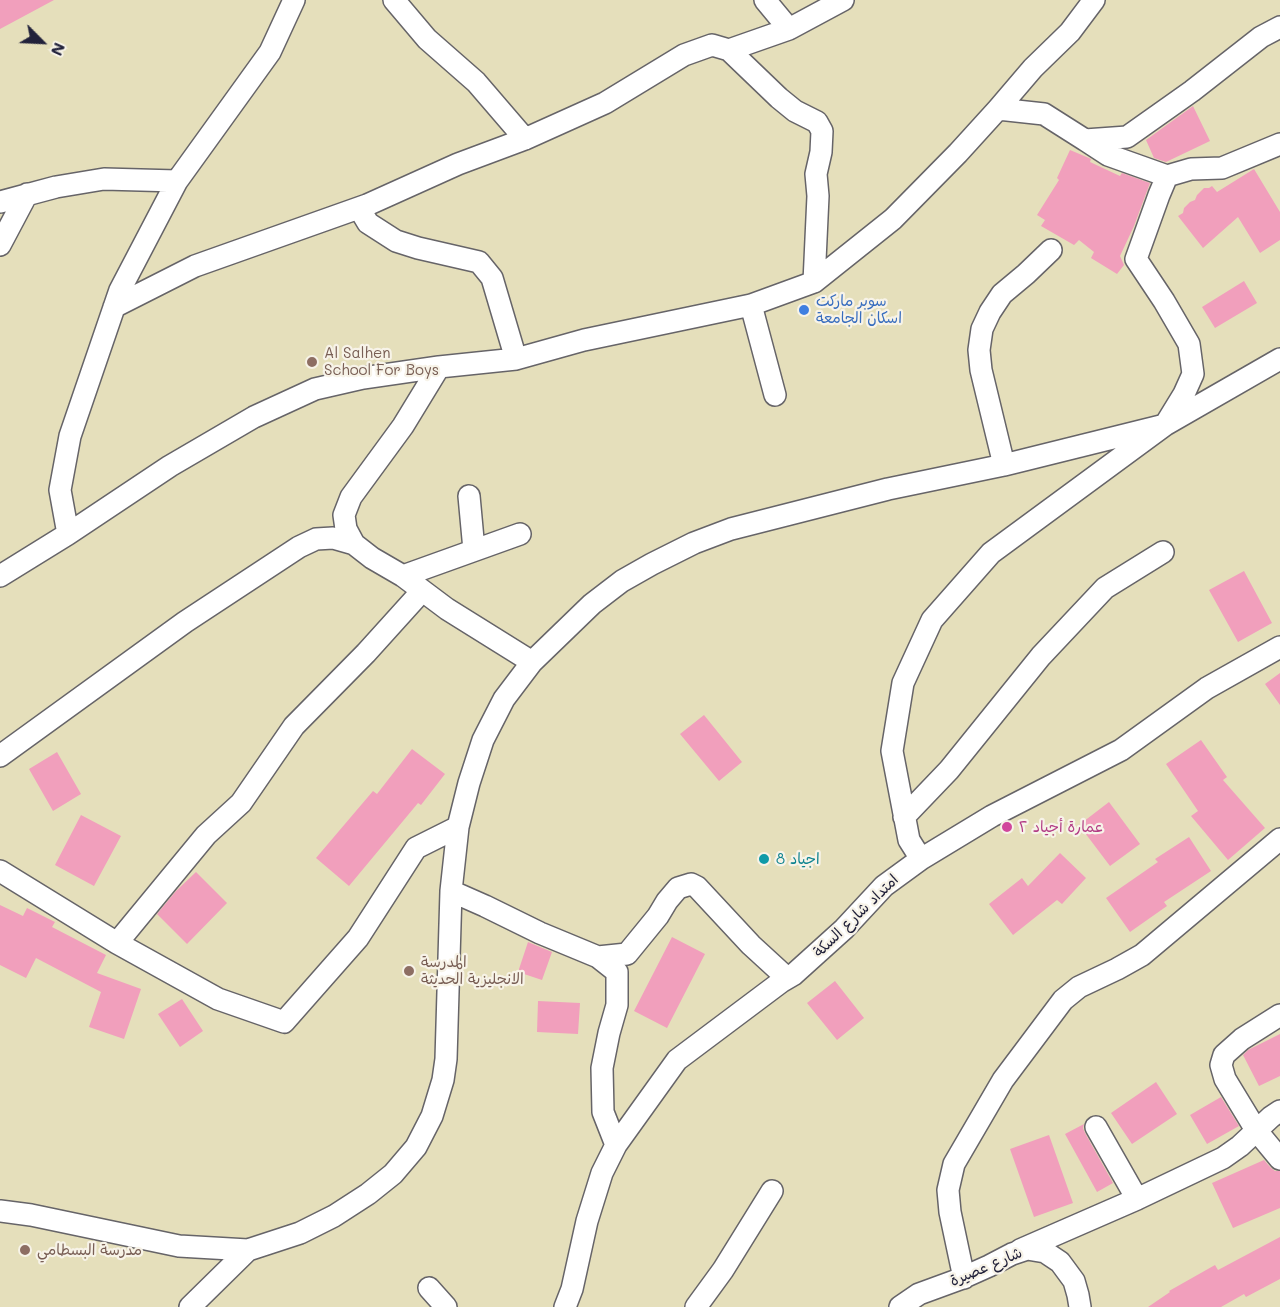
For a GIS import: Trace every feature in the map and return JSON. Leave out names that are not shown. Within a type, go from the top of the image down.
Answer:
[{"type":"street","points":[[68,534],[60,490],[70,436],[120,290],[177,181],[270,52],[294,0]]},
{"type":"street","points":[[394,0],[427,39],[476,82],[525,140]]},
{"type":"street","points":[[765,0],[789,29]]},
{"type":"street","points":[[729,50],[789,29],[843,0]]},
{"type":"street","points":[[0,576],[170,466],[254,417],[315,389],[363,378],[439,367],[516,360],[584,340],[751,305],[814,282],[893,219],[958,153],[1033,68],[1070,32],[1095,0]]},
{"type":"street","points":[[1085,140],[1127,137],[1192,91],[1261,37],[1280,27]]},
{"type":"street","points":[[114,307],[195,266],[359,208],[458,164],[525,140],[605,103],[684,56],[712,45],[729,50],[779,98],[795,111],[817,122],[822,131],[821,152],[816,174],[818,196],[814,282]]},
{"type":"street","points":[[998,109],[1044,114],[1108,155],[1167,176],[1191,169],[1221,168],[1280,144]]},
{"type":"street","points":[[0,1210],[179,1246],[248,1250],[300,1233],[334,1216],[393,1174],[405,1161],[425,1131],[443,1080],[446,1059],[451,891],[458,827],[469,783],[483,740],[504,699],[532,662],[592,604],[622,581],[694,543],[731,529],[888,489],[1004,465],[1165,425],[1193,374],[1189,344],[1136,259],[1167,176]]},
{"type":"street","points":[[0,202],[56,187],[104,179],[177,181]]},
{"type":"street","points":[[0,245],[27,194]]},
{"type":"street","points":[[359,208],[368,223],[396,241],[479,262],[492,278],[516,360]]},
{"type":"street","points":[[1004,465],[981,370],[979,350],[982,329],[1002,294],[1051,250]]},
{"type":"street","points":[[751,305],[775,395]]},
{"type":"street","points":[[921,859],[909,840],[892,751],[903,683],[932,620],[991,553],[1165,425],[1280,359]]},
{"type":"street","points":[[354,544],[346,530],[344,515],[351,497],[403,426],[439,367]]},
{"type":"street","points":[[469,496],[474,550]]},
{"type":"street","points":[[403,576],[520,534]]},
{"type":"street","points":[[0,756],[184,622],[316,538],[333,538],[354,544],[372,558],[403,576],[447,609],[532,662]]},
{"type":"street","points":[[904,817],[949,770],[1041,656],[1105,588],[1163,552]]},
{"type":"street","points":[[117,943],[206,835],[241,803],[294,726],[422,591]]},
{"type":"street","name":"امتداد شارع السكة","points":[[565,1307],[572,1289],[587,1221],[602,1173],[616,1145],[677,1060],[793,975],[844,929],[884,886],[921,859],[992,816],[1121,750],[1207,688],[1280,647]]},
{"type":"street","points":[[0,871],[117,943],[219,999],[284,1022],[358,938],[416,848],[458,827]]},
{"type":"street","points":[[964,1278],[950,1212],[948,1190],[954,1164],[1003,1080],[1063,999],[1079,987],[1142,954],[1280,839]]},
{"type":"street","points":[[598,957],[627,954],[678,888],[691,884],[697,887],[751,945],[787,978]]},
{"type":"street","points":[[451,891],[540,933],[598,957],[617,972],[617,1005],[602,1068],[603,1112],[616,1145]]},
{"type":"street","points":[[1280,1015],[1242,1039],[1224,1055],[1221,1065],[1225,1079],[1256,1130],[1280,1159]]},
{"type":"street","points":[[1020,1250],[1223,1158],[1280,1111]]},
{"type":"street","points":[[1096,1127],[1137,1198]]},
{"type":"street","points":[[696,1307],[723,1270],[772,1191]]},
{"type":"street","points":[[190,1307],[248,1250]]},
{"type":"street","name":"شارع عصيرة","points":[[900,1307],[919,1294],[964,1278],[1020,1250],[1045,1252],[1060,1262],[1074,1281],[1080,1307]]},
{"type":"street","points":[[429,1288],[446,1307]]},
{"type":"building","points":[[0,0],[54,0],[0,29]]},
{"type":"building","points":[[1193,106],[1210,141],[1166,162],[1154,158],[1146,140]]},
{"type":"building","points":[[1070,150],[1120,176],[1122,173],[1150,183],[1120,256],[1124,265],[1117,274],[1091,258],[1094,252],[1079,240],[1074,245],[1041,226],[1045,220],[1037,215],[1059,180],[1057,178]]},
{"type":"building","points":[[1254,169],[1280,212],[1280,240],[1260,253],[1238,217],[1203,248],[1178,216],[1204,188],[1212,186],[1217,192]]},
{"type":"building","points":[[1244,281],[1257,303],[1215,328],[1202,307]]},
{"type":"building","points":[[1244,571],[1272,623],[1238,642],[1209,590]]},
{"type":"building","points":[[1280,673],[1280,705],[1265,684]]},
{"type":"building","points":[[704,715],[742,762],[719,781],[680,734]]},
{"type":"building","points":[[1201,740],[1227,777],[1223,780],[1265,828],[1228,860],[1191,816],[1198,811],[1166,764]]},
{"type":"building","points":[[412,749],[445,774],[421,805],[418,803],[349,886],[316,858],[373,791],[377,794]]},
{"type":"building","points":[[57,752],[81,794],[53,811],[29,769]]},
{"type":"building","points":[[1109,802],[1140,844],[1110,866],[1079,825]]},
{"type":"building","points":[[81,815],[121,836],[94,886],[55,865]]},
{"type":"building","points":[[1189,837],[1211,871],[1164,902],[1167,906],[1130,932],[1106,898],[1158,862],[1155,859]]},
{"type":"building","points":[[1060,853],[1086,878],[1062,904],[1057,900],[1013,935],[989,904],[1022,878],[1028,886]]},
{"type":"building","points":[[196,872],[227,903],[187,944],[157,914]]},
{"type":"building","points":[[0,905],[23,916],[27,908],[55,922],[52,927],[106,955],[97,973],[141,989],[124,1039],[89,1027],[101,992],[36,958],[26,978],[0,965]]},
{"type":"building","points":[[672,937],[705,954],[667,1028],[634,1011]]},
{"type":"building","points":[[528,942],[552,952],[542,980],[518,972]]},
{"type":"building","points":[[835,981],[864,1018],[837,1040],[807,1003]]},
{"type":"building","points":[[182,999],[203,1031],[180,1047],[158,1014]]},
{"type":"building","points":[[538,1001],[580,1003],[578,1034],[537,1032]]},
{"type":"building","points":[[1280,1034],[1280,1076],[1259,1086],[1243,1055],[1248,1050]]},
{"type":"building","points":[[1156,1082],[1177,1114],[1132,1144],[1111,1113]]},
{"type":"building","points":[[1221,1097],[1239,1126],[1207,1144],[1190,1115]]},
{"type":"building","points":[[1084,1124],[1085,1133],[1113,1183],[1097,1192],[1065,1134]]},
{"type":"building","points":[[1049,1135],[1073,1203],[1034,1217],[1010,1149]]},
{"type":"building","points":[[1264,1160],[1275,1171],[1280,1171],[1280,1208],[1233,1228],[1212,1183]]},
{"type":"building","points":[[1280,1237],[1280,1279],[1246,1297],[1244,1294],[1221,1307],[1148,1307],[1169,1291],[1215,1265],[1218,1270]]},
{"type":"place","name":"سوبر ماركت اسكان الجامعة","points":[[804,310]]},
{"type":"place","name":"Al Salhen School For Boys","points":[[312,362]]},
{"type":"place","name":"عمارة أجياد ٢","points":[[1007,827]]},
{"type":"place","name":"اجياد 8","points":[[764,859]]},
{"type":"place","name":"المدرسة الانجليزية الحديثة","points":[[409,971]]},
{"type":"place","name":"مدرسة البسطامي","points":[[25,1250]]}]
